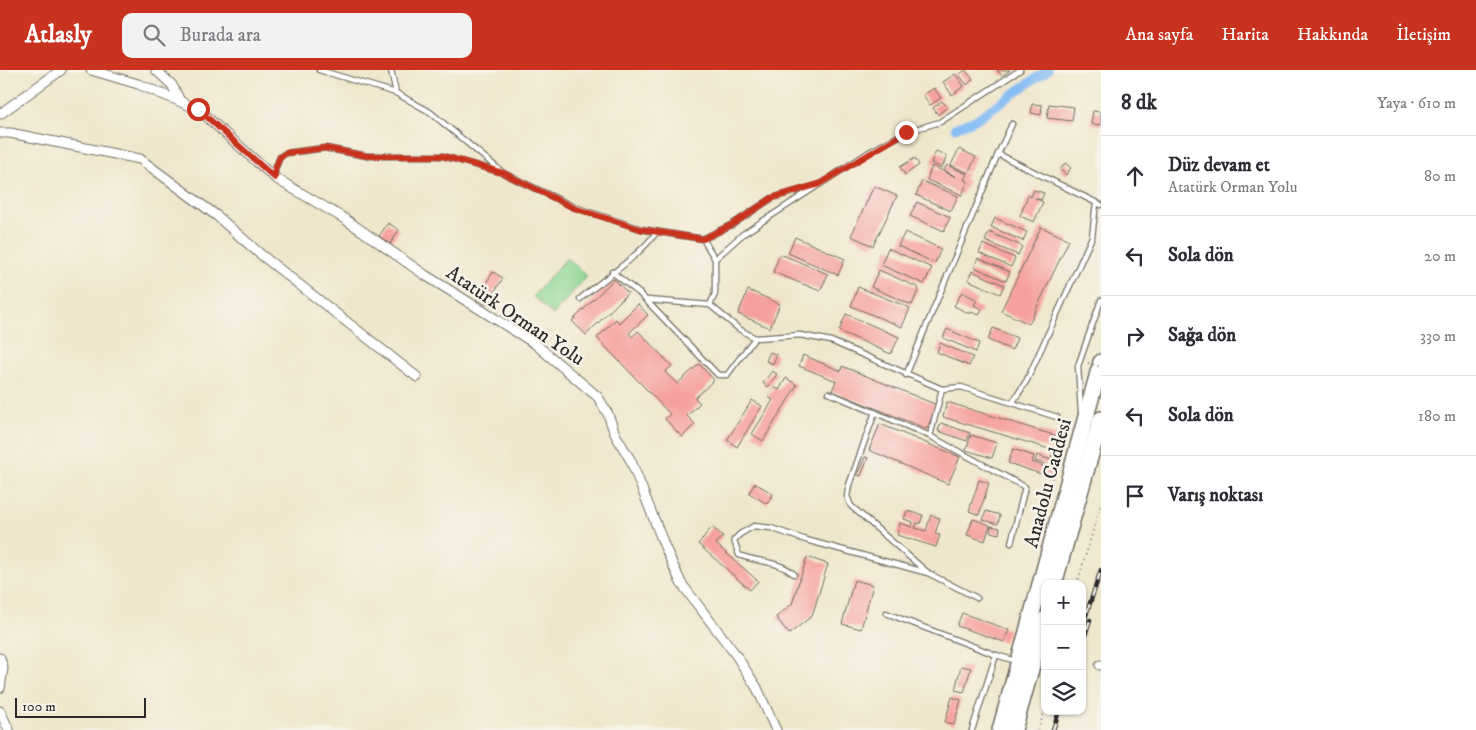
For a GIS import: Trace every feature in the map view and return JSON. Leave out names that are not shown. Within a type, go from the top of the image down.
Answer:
[{"type":"highway","name":"Anadolu Caddesi","points":[[1000,730],[1076,452],[1095,363]]},
{"type":"highway","name":"Anadolu Caddesi","points":[[1055,580],[1101,419]]},
{"type":"highway","points":[[1014,730],[1043,625]]},
{"type":"street","points":[[0,114],[61,70]]},
{"type":"street","name":"Atatürk Orman Yolu","points":[[91,70],[138,84],[198,109],[275,178],[345,219],[425,275],[534,343],[598,397],[608,414],[615,434],[631,461],[681,583],[736,655],[756,688],[776,730]]},
{"type":"street","points":[[156,70],[172,85],[180,102]]},
{"type":"street","points":[[0,133],[10,133],[140,159],[217,216],[259,253],[416,377]]},
{"type":"street","points":[[0,658],[3,668],[0,688]]},
{"type":"street","points":[[0,711],[9,730]]},
{"type":"lane","points":[[319,70],[396,93],[430,112],[503,173]]},
{"type":"lane","points":[[391,70],[396,93]]},
{"type":"lane","points":[[715,259],[743,234],[819,184],[906,132],[940,122],[1020,70]]},
{"type":"lane","points":[[906,375],[1012,124]]},
{"type":"lane","points":[[275,178],[278,163],[286,153],[325,148],[367,156],[443,156],[503,173],[574,208],[656,233],[703,239],[733,224],[772,198],[819,184]]},
{"type":"lane","points":[[998,154],[1101,205]]},
{"type":"lane","points":[[1012,402],[1026,380],[1092,237],[1096,203]]},
{"type":"lane","points":[[580,299],[612,272],[643,250],[656,233]]},
{"type":"lane","points":[[703,239],[715,259],[715,294],[710,305]]},
{"type":"lane","points":[[612,272],[646,300],[718,375],[727,375],[755,338]]},
{"type":"lane","points":[[646,300],[710,305],[755,338],[800,335],[831,341],[942,389],[961,387],[1057,417]]},
{"type":"lane","points":[[1076,452],[1081,414],[1078,366],[1101,300]]},
{"type":"lane","points":[[930,436],[942,389]]},
{"type":"lane","points":[[829,393],[930,436],[1025,487],[1011,543]]},
{"type":"lane","points":[[875,412],[847,496],[851,506],[928,573]]},
{"type":"lane","points":[[794,574],[783,564],[751,560],[739,555],[734,540],[754,526],[771,528],[806,540],[928,573],[977,598]]},
{"type":"lane","points":[[886,613],[1019,662]]},
{"type":"lane","points":[[972,730],[996,655]]},
{"type":"path","points":[[1095,363],[1101,367]]},
{"type":"path","points":[[1078,580],[1101,504]]},
{"type":"path","points":[[1038,730],[1043,715]]},
{"type":"green space","points":[[567,258],[587,276],[553,315],[533,296]]},
{"type":"building","points":[[965,70],[973,79],[967,85],[959,75]]},
{"type":"building","points":[[997,70],[1010,70],[1002,76]]},
{"type":"building","points":[[955,74],[964,86],[952,95],[943,82]]},
{"type":"building","points":[[934,88],[941,98],[930,105],[923,95]]},
{"type":"building","points":[[942,101],[947,107],[938,115],[933,108]]},
{"type":"building","points":[[1032,104],[1042,105],[1041,115],[1031,113]]},
{"type":"building","points":[[1049,104],[1074,107],[1072,121],[1047,118]]},
{"type":"building","points":[[1093,111],[1101,112],[1101,125],[1091,124]]},
{"type":"building","points":[[959,149],[976,157],[968,173],[951,165]]},
{"type":"building","points":[[936,151],[947,156],[942,168],[931,163]]},
{"type":"building","points":[[915,158],[919,165],[905,175],[900,167]]},
{"type":"building","points":[[1065,163],[1071,168],[1066,175],[1060,170]]},
{"type":"building","points":[[947,165],[967,174],[964,180],[968,181],[962,195],[927,180],[932,166],[956,177],[944,170]]},
{"type":"building","points":[[922,181],[958,196],[951,211],[916,195]]},
{"type":"building","points":[[874,186],[897,196],[873,246],[851,236]]},
{"type":"building","points":[[1034,190],[1044,193],[1041,200],[1035,198],[1043,202],[1034,222],[1020,216],[1028,195],[1031,197]]},
{"type":"building","points":[[917,202],[950,217],[944,231],[910,216]]},
{"type":"building","points":[[995,218],[1027,232],[1023,241],[991,227]]},
{"type":"building","points":[[388,223],[399,230],[390,244],[379,236]]},
{"type":"building","points":[[1041,227],[1069,240],[1029,324],[1001,311]]},
{"type":"building","points":[[905,232],[941,249],[935,263],[898,246]]},
{"type":"building","points":[[989,232],[1022,246],[1018,255],[985,241]]},
{"type":"building","points":[[795,237],[845,259],[838,275],[788,253]]},
{"type":"building","points":[[983,244],[1015,258],[1011,267],[979,253]]},
{"type":"building","points":[[888,248],[932,268],[924,284],[881,265]]},
{"type":"building","points":[[780,254],[828,274],[820,291],[773,272]]},
{"type":"building","points":[[978,258],[1010,272],[1006,281],[974,267]]},
{"type":"building","points":[[879,270],[919,288],[912,305],[871,287]]},
{"type":"building","points":[[972,271],[1004,285],[1000,294],[968,280]]},
{"type":"building","points":[[493,272],[503,278],[486,305],[476,299]]},
{"type":"building","points":[[614,279],[628,293],[586,335],[572,321]]},
{"type":"building","points":[[858,287],[910,308],[902,327],[851,306]]},
{"type":"building","points":[[748,290],[780,304],[770,328],[738,314]]},
{"type":"building","points":[[962,292],[977,300],[974,305],[982,309],[979,315],[971,312],[970,314],[954,306]]},
{"type":"building","points":[[638,304],[648,315],[629,333],[632,337],[638,331],[672,366],[665,372],[677,384],[699,364],[714,380],[695,398],[700,403],[687,416],[695,424],[682,437],[665,419],[670,414],[597,338],[616,319],[619,323]]},
{"type":"building","points":[[846,314],[899,337],[891,354],[839,331]]},
{"type":"building","points":[[993,328],[1017,338],[1012,350],[988,340]]},
{"type":"building","points":[[947,329],[979,343],[976,352],[943,338]]},
{"type":"building","points":[[940,343],[973,357],[969,366],[937,352]]},
{"type":"building","points":[[770,352],[777,355],[773,364],[766,361]]},
{"type":"building","points":[[803,355],[841,371],[842,366],[937,405],[927,429],[832,391],[836,381],[799,366]]},
{"type":"building","points":[[772,371],[777,374],[768,387],[763,383]]},
{"type":"building","points":[[786,378],[797,385],[763,441],[752,434],[773,400],[768,397],[774,387],[779,390]]},
{"type":"building","points":[[752,400],[762,406],[737,447],[727,440]]},
{"type":"building","points":[[947,402],[1063,438],[1054,467],[1035,461],[1037,455],[1051,460],[1053,450],[943,417]]},
{"type":"building","points":[[941,423],[970,433],[967,441],[938,431]]},
{"type":"building","points":[[880,424],[960,457],[948,484],[869,450]]},
{"type":"building","points":[[971,435],[997,443],[992,458],[966,450]]},
{"type":"building","points":[[1013,449],[1034,456],[1032,462],[1056,470],[1053,478],[1008,463]]},
{"type":"building","points":[[865,457],[868,458],[861,476],[857,475]]},
{"type":"building","points":[[979,480],[989,483],[979,515],[969,511]]},
{"type":"building","points":[[755,483],[773,494],[767,504],[749,493]]},
{"type":"building","points":[[907,511],[923,515],[920,524],[917,523],[915,528],[926,531],[931,515],[940,518],[935,534],[940,535],[936,547],[897,535],[900,523],[912,527],[913,522],[904,519]]},
{"type":"building","points":[[986,511],[1000,515],[998,524],[983,520]]},
{"type":"building","points":[[973,519],[990,525],[985,541],[967,535]]},
{"type":"building","points":[[991,526],[1000,528],[999,534],[990,532]]},
{"type":"building","points":[[712,527],[723,536],[716,544],[758,581],[750,590],[698,544]]},
{"type":"building","points":[[807,557],[828,564],[812,616],[789,634],[776,617],[792,604]]},
{"type":"building","points":[[854,580],[873,585],[861,629],[842,624]]},
{"type":"building","points":[[962,613],[1009,630],[1004,642],[957,626]]},
{"type":"building","points":[[961,666],[971,668],[964,692],[955,690]]},
{"type":"building","points":[[952,697],[961,700],[954,725],[945,722]]},
{"type":"waterway","points":[[955,128],[975,120],[1048,70]]},
{"type":"railway","points":[[1083,625],[1101,570]]},
{"type":"railway","points":[[1086,632],[1090,620]]},
{"type":"railway","points":[[1053,730],[1058,715]]},
{"type":"route","points":[[198,109],[275,178],[275,169],[280,157],[286,153],[325,148],[367,156],[443,156],[503,173],[574,208],[656,233],[703,239],[733,224],[772,198],[819,184],[906,132]]}]
